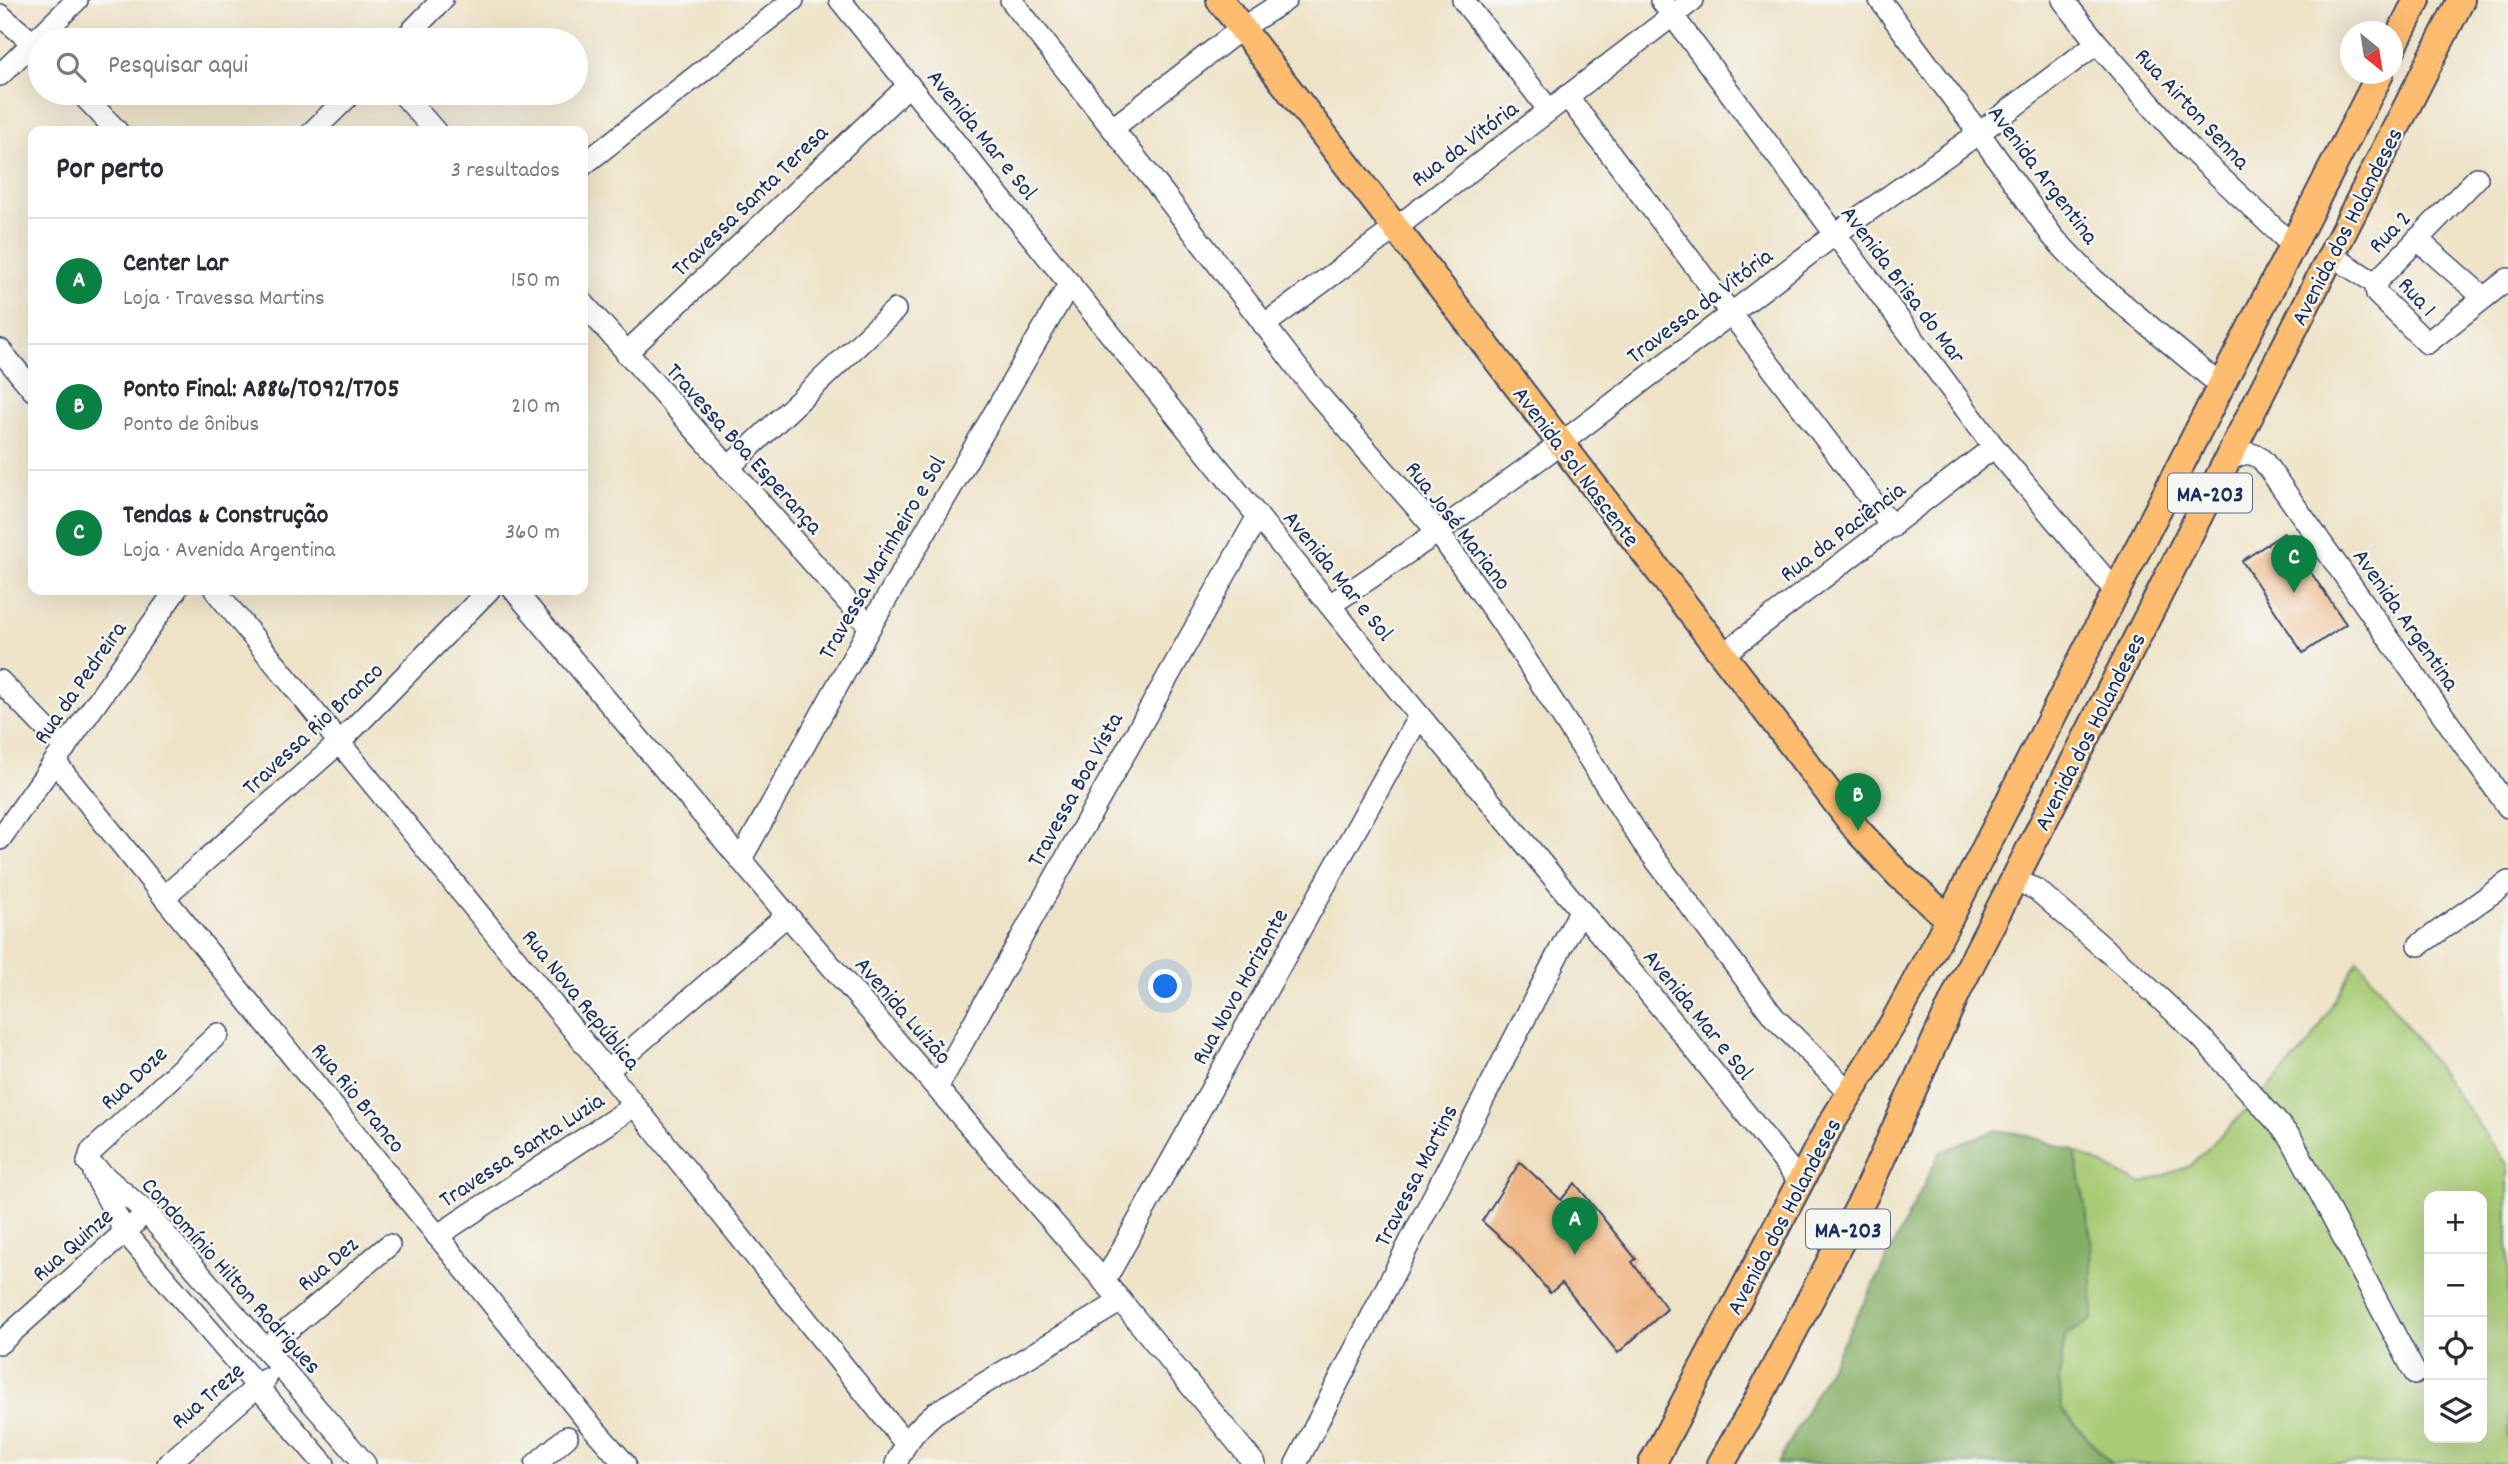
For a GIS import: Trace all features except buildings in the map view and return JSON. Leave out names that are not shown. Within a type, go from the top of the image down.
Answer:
[{"type":"main road","name":"Avenida Sol Nascente","points":[[1220,0],[1397,227],[1858,831],[1907,882],[1949,919]]},
{"type":"main road","points":[[2403,27],[2417,0]]},
{"type":"main road","name":"Avenida dos Holandeses","points":[[1721,1464],[1755,1405],[1865,1195],[1937,1034],[2014,879],[2461,0]]},
{"type":"main road","name":"Avenida dos Holandeses","points":[[1652,1464],[1800,1182],[1895,1020],[1949,919],[2375,84]]},
{"type":"street","points":[[52,28],[77,0]]},
{"type":"street","points":[[415,28],[442,0]]},
{"type":"street","points":[[588,161],[793,0]]},
{"type":"street","name":"Avenida Mar e Sol","points":[[840,0],[1800,1182]]},
{"type":"street","name":"Rua José Mariano","points":[[1011,0],[1113,128],[1315,392],[1438,532],[1503,624],[1651,854],[1774,1017],[1850,1093]]},
{"type":"street","points":[[1113,128],[1242,28],[1286,0]]},
{"type":"street","points":[[1463,0],[1549,110]]},
{"type":"street","name":"Rua da Vitória","points":[[1264,325],[1567,96],[1667,8],[1693,0]]},
{"type":"street","name":"Avenida Argentina","points":[[1880,0],[2053,237],[2093,279],[2221,386]]},
{"type":"street","name":"Rua Airton Senna","points":[[2063,0],[2189,148],[2292,245]]},
{"type":"street","name":"Avenida Brisa do Mar","points":[[1667,8],[1994,447],[2116,592]]},
{"type":"street","points":[[0,15],[28,38]]},
{"type":"street","name":"Travessa da Vitória","points":[[1330,605],[1438,532],[1560,444],[1834,235],[1979,133],[2097,43]]},
{"type":"street","points":[[0,75],[28,52]]},
{"type":"street","name":"Travessa Santa Teresa","points":[[626,353],[909,85]]},
{"type":"street","points":[[1567,96],[1892,527]]},
{"type":"street","points":[[92,105],[112,126]]},
{"type":"street","points":[[318,126],[340,105]]},
{"type":"street","points":[[412,105],[431,126]]},
{"type":"street","name":"Rua 2","points":[[2332,254],[2375,284],[2477,178]]},
{"type":"street","points":[[2417,239],[2483,297],[2508,279]]},
{"type":"street","name":"Travessa Marinheiro e Sol","points":[[741,859],[870,627],[1070,283]]},
{"type":"street","name":"Rua 1","points":[[2375,284],[2377,294],[2427,343],[2483,297]]},
{"type":"street","name":"Travessa Boa Esperança","points":[[588,309],[870,627]]},
{"type":"street","points":[[728,468],[895,310]]},
{"type":"street","points":[[0,350],[7,373],[28,387]]},
{"type":"street","name":"Rua da Paciência","points":[[1722,655],[1994,447]]},
{"type":"street","name":"Avenida Argentina","points":[[2226,463],[2235,456],[2251,453],[2258,455],[2264,462],[2508,807]]},
{"type":"street","name":"Travessa Boa Vista","points":[[937,1088],[1258,516]]},
{"type":"street","name":"Rua da Pedreira","points":[[0,839],[172,595]]},
{"type":"street","name":"Rua Nova República","points":[[219,595],[607,1071],[905,1443]]},
{"type":"street","name":"Travessa Rio Branco","points":[[164,897],[340,742],[484,595]]},
{"type":"street","name":"Avenida Luizão","points":[[518,595],[788,915],[1121,1301],[1245,1460]]},
{"type":"street","name":"Rua Rio Branco","points":[[0,681],[60,755],[164,897],[625,1464]]},
{"type":"street","name":"Rua Novo Horizonte","points":[[1104,1282],[1419,716]]},
{"type":"street","points":[[2014,879],[2037,890],[2138,978],[2201,1037],[2291,1138],[2415,1373]]},
{"type":"street","points":[[2419,945],[2508,882]]},
{"type":"street","name":"Travessa Martins","points":[[1296,1464],[1580,911]]},
{"type":"street","name":"Travessa Santa Luzia","points":[[607,1071],[788,915]]},
{"type":"street","name":"Rua Doze","points":[[88,1162],[91,1152],[218,1034]]},
{"type":"street","name":"Travessa Santa Luzia","points":[[437,1236],[634,1106]]},
{"type":"street","name":"Condomínio Hilton Rodrigues","points":[[88,1162],[147,1213],[365,1464]]},
{"type":"street","name":"Condomínio Hilton Rodrigues","points":[[88,1162],[125,1233],[324,1464]]},
{"type":"street","name":"Rua Quinze","points":[[0,1343],[147,1213]]},
{"type":"street","name":"Rua Dez","points":[[265,1349],[389,1245]]},
{"type":"street","points":[[896,1464],[905,1443],[919,1426],[935,1413],[1121,1301]]},
{"type":"street","name":"Rua Treze","points":[[168,1464],[281,1366]]},
{"type":"street","points":[[536,1464],[567,1437]]},
{"type":"green space","points":[[2358,959],[2508,1165],[2508,1464],[2111,1464],[2062,1410],[2058,1379],[2065,1336],[2091,1239],[2075,1151],[2141,1184],[2190,1166],[2310,1043]]},
{"type":"green space","points":[[1996,1130],[2022,1134],[2075,1151],[2091,1239],[2093,1319],[2065,1336],[2059,1379],[2062,1410],[2111,1464],[1778,1464],[1876,1280],[1940,1152]]},
{"type":"place","name":"Tendas & Construção","points":[[2294,593]]},
{"type":"place","name":"Ponto Final: A886/T092/T705","points":[[1858,831]]},
{"type":"place","name":"Center Lar","points":[[1575,1255]]}]
